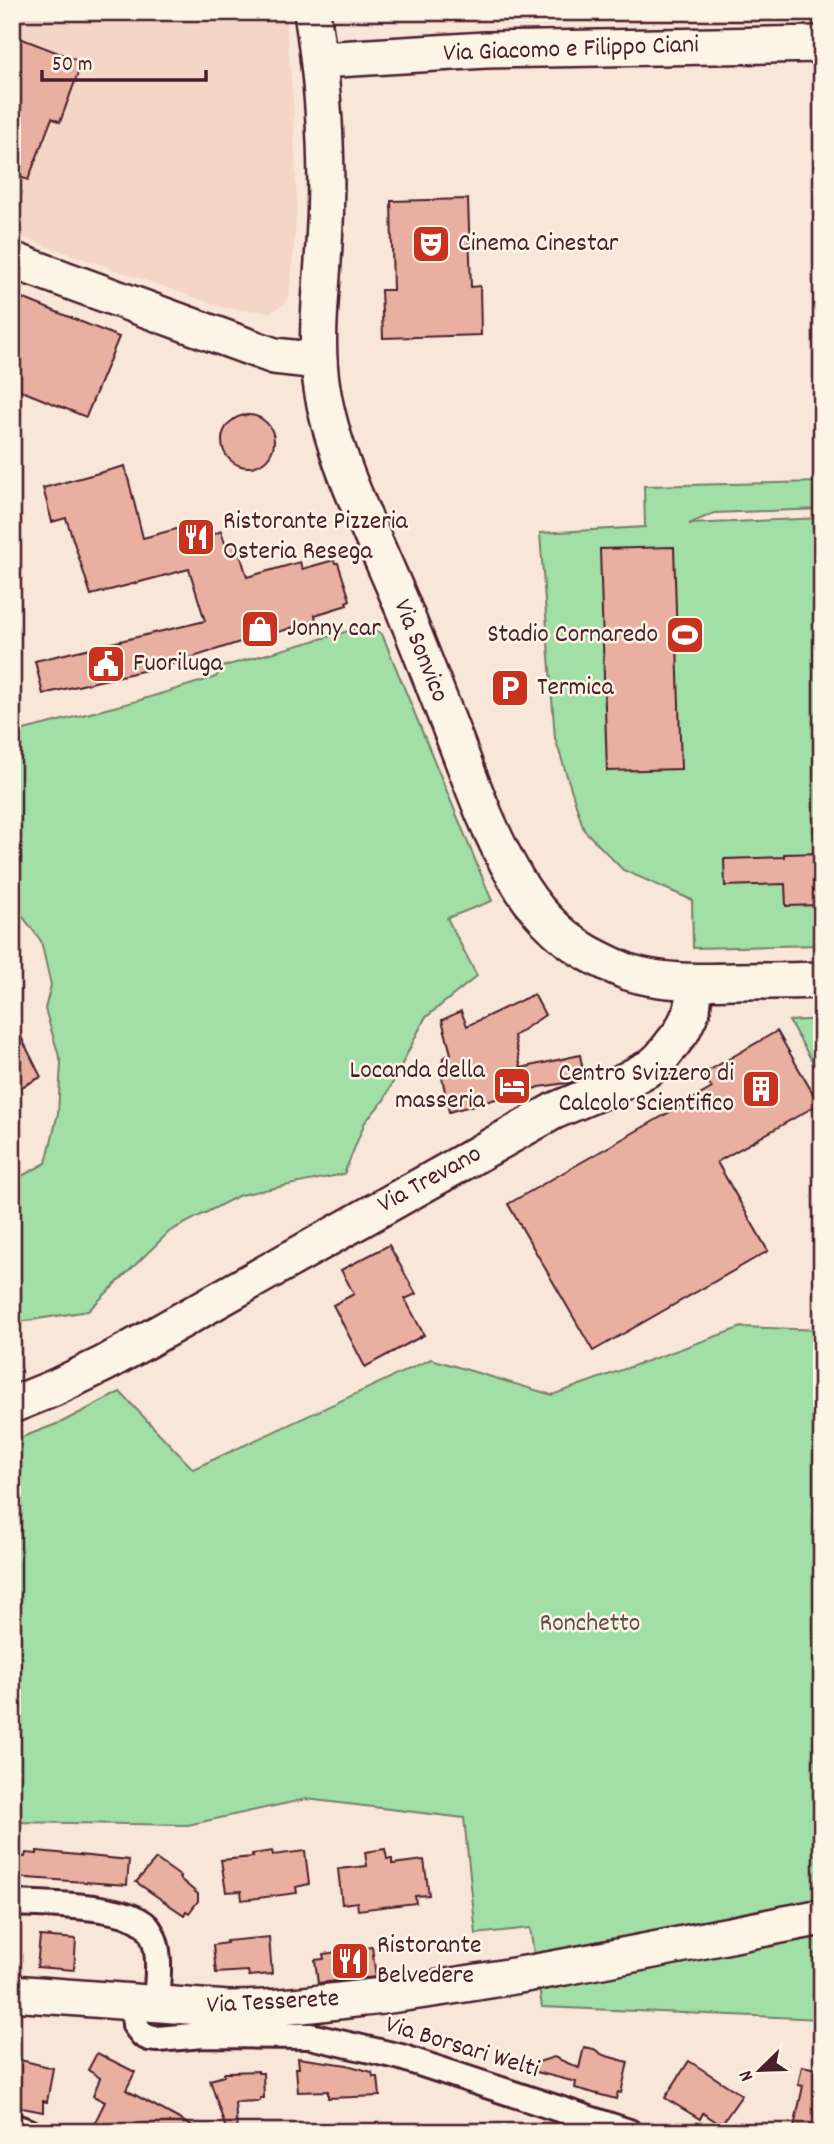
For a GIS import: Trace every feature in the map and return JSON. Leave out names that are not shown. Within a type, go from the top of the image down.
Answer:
[{"type":"main road","points":[[12,260],[274,356],[319,361],[326,137],[320,60],[312,12]]},
{"type":"main road","name":"Via Giacomo e Filippo Ciani","points":[[320,60],[486,50],[822,44]]},
{"type":"main road","name":"Via Sonvico","points":[[319,361],[322,388],[340,455],[481,807],[516,879],[547,919],[585,951],[629,973],[695,982]]},
{"type":"main road","points":[[695,982],[822,980]]},
{"type":"main road","name":"Via Trevano","points":[[12,1405],[104,1364],[554,1111],[642,1072],[661,1058],[682,1031],[692,1010],[695,982]]},
{"type":"main road","name":"Via Tesserete","points":[[12,1993],[204,2008],[253,2009],[340,2001],[449,1987],[822,1916]]},
{"type":"street","name":"Via Borsari Welti","points":[[12,1903],[107,1909],[139,1919],[149,1929],[155,1942],[157,1957],[145,2003],[135,2025],[149,2038],[203,2035],[310,2036],[401,2057],[629,2132]]},
{"type":"street","points":[[12,2126],[29,2132]]},
{"type":"shaded area","points":[[12,12],[285,12],[293,100],[297,210],[291,282],[284,305],[270,312],[225,308],[12,234]]},
{"type":"green space","name":"Stadio Cornaredo","points":[[822,482],[822,509],[714,513],[689,524],[822,518],[822,945],[693,948],[692,900],[623,870],[584,830],[555,738],[540,533],[645,527],[644,486]]},
{"type":"green space","points":[[366,626],[382,634],[492,901],[447,918],[477,976],[425,1018],[384,1100],[365,1122],[344,1174],[240,1195],[170,1231],[88,1311],[12,1323],[12,1181],[46,1163],[58,1113],[61,1063],[45,1009],[51,985],[41,941],[12,906],[12,733],[137,701],[216,677],[221,667]]},
{"type":"green space","points":[[822,1019],[822,1078],[789,1021]]},
{"type":"green space","name":"Ronchetto","points":[[742,1327],[822,1330],[822,2019],[542,2007],[530,1928],[476,1934],[464,1818],[306,1799],[188,1825],[12,1822],[12,1441],[62,1422],[120,1392],[193,1469],[431,1359],[552,1395]]},
{"type":"building","points":[[12,35],[82,62],[60,122],[52,118],[28,180],[12,174]]},
{"type":"building","name":"Cinema Cinestar","points":[[468,199],[471,287],[480,286],[481,335],[383,338],[381,290],[393,290],[391,201]]},
{"type":"building","points":[[22,298],[119,337],[86,417],[12,387],[12,321]]},
{"type":"building","points":[[248,415],[258,417],[266,423],[272,431],[272,451],[266,459],[258,465],[248,467],[238,465],[230,459],[224,451],[222,441],[224,431],[230,423],[238,417]]},
{"type":"building","points":[[125,466],[143,538],[206,521],[210,536],[221,531],[225,543],[236,540],[247,577],[300,562],[302,569],[334,560],[338,563],[350,600],[346,602],[347,605],[315,615],[316,620],[190,660],[43,694],[35,661],[205,621],[189,569],[91,595],[66,518],[52,522],[43,488]]},
{"type":"building","points":[[674,547],[681,769],[607,771],[600,549]]},
{"type":"building","points":[[822,853],[822,905],[786,906],[785,884],[725,886],[724,859]]},
{"type":"building","points":[[534,994],[545,1015],[514,1036],[521,1068],[580,1055],[584,1076],[572,1082],[540,1087],[449,1112],[441,1072],[443,1058],[451,1054],[442,1020],[461,1011],[467,1026]]},
{"type":"building","points":[[12,1019],[41,1077],[12,1092]]},
{"type":"building","name":"Centro Svizzero di Calcolo Scientifico","points":[[777,1031],[819,1104],[717,1162],[768,1251],[593,1351],[508,1204],[712,1088],[703,1074]]},
{"type":"building","points":[[389,1245],[416,1294],[405,1299],[424,1335],[365,1367],[333,1305],[354,1294],[341,1270]]},
{"type":"building","points":[[385,1849],[387,1859],[392,1859],[392,1864],[424,1860],[429,1895],[415,1896],[416,1903],[358,1910],[357,1902],[342,1904],[338,1869],[367,1866],[365,1852]]},
{"type":"building","points":[[37,1851],[129,1860],[127,1885],[13,1877],[16,1856],[25,1857],[26,1853],[37,1854]]},
{"type":"building","points":[[272,1851],[273,1855],[305,1851],[309,1884],[296,1887],[297,1893],[242,1900],[241,1891],[226,1892],[221,1860],[253,1857],[252,1854]]},
{"type":"building","points":[[156,1859],[180,1876],[179,1878],[198,1894],[198,1901],[189,1913],[186,1911],[184,1915],[136,1882]]},
{"type":"building","points":[[40,1936],[76,1939],[74,1970],[37,1967]]},
{"type":"building","points":[[269,1937],[272,1974],[249,1976],[248,1971],[216,1973],[213,1945],[227,1943],[226,1941]]},
{"type":"building","points":[[372,1947],[376,1977],[318,1983],[315,1960],[324,1959],[323,1954]]},
{"type":"building","points":[[584,2047],[628,2062],[621,2093],[618,2092],[616,2099],[575,2088],[576,2082],[520,2068],[554,2057],[579,2068]]},
{"type":"building","points":[[97,2053],[135,2072],[126,2090],[203,2132],[90,2132],[105,2102],[93,2096],[100,2078],[88,2070]]},
{"type":"building","points":[[12,2058],[53,2068],[47,2102],[43,2101],[43,2112],[12,2106]]},
{"type":"building","points":[[298,2058],[347,2065],[372,2072],[373,2077],[378,2077],[380,2096],[328,2098],[328,2091],[298,2092]]},
{"type":"building","points":[[689,2061],[742,2095],[721,2125],[703,2113],[700,2119],[665,2098]]},
{"type":"building","points":[[802,2066],[822,2070],[822,2120],[819,2132],[793,2132],[803,2086],[798,2085]]},
{"type":"building","points":[[224,2073],[263,2073],[264,2098],[260,2098],[260,2101],[235,2102],[237,2132],[227,2132],[210,2080],[224,2076]]},
{"type":"place","name":"Cinema Cinestar","points":[[431,244]]},
{"type":"place","name":"Ristorante Pizzeria Osteria Resega","points":[[196,537]]},
{"type":"place","name":"Jonny car","points":[[260,629]]},
{"type":"place","name":"Stadio Cornaredo","points":[[685,635]]},
{"type":"place","name":"Fuoriluga","points":[[106,664]]},
{"type":"place","name":"Termica","points":[[510,688]]},
{"type":"place","name":"Locanda della masseria","points":[[512,1086]]},
{"type":"place","name":"Centro Svizzero di Calcolo Scientifico","points":[[761,1089]]},
{"type":"place","name":"Ristorante Belvedere","points":[[350,1961]]}]
